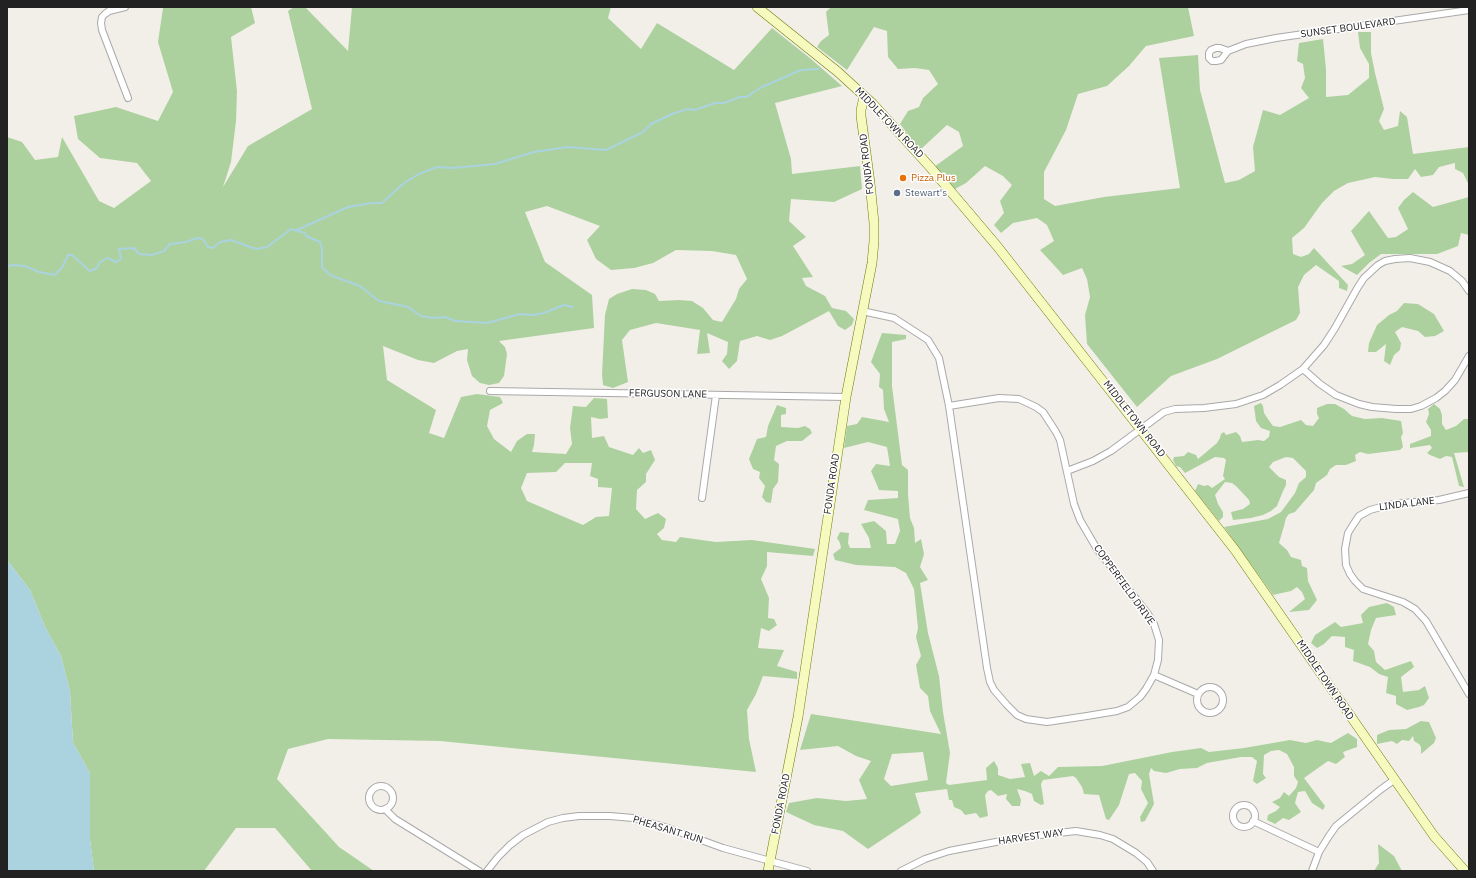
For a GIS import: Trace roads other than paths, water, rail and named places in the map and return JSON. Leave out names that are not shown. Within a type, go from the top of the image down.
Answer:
[{"type":"street","points":[[125,7],[109,11],[102,17],[101,23],[102,30],[128,98]]},
{"type":"street","name":"MIDDLETOWN ROAD","points":[[756,7],[835,69],[864,97],[916,151],[992,240],[1141,428],[1235,550],[1434,836],[1465,871]]},
{"type":"street","name":"SUNSET BOULEVARD","points":[[1228,51],[1246,44],[1276,38],[1469,10]]},
{"type":"street","name":"FONDA ROAD","points":[[768,871],[798,717],[846,397],[870,274],[874,241],[870,183],[861,110],[864,97]]},
{"type":"street","points":[[1067,471],[1093,461],[1111,451],[1164,412],[1175,409],[1222,406],[1250,400],[1280,385],[1304,369],[1324,345],[1364,278],[1378,265],[1385,261],[1410,258],[1436,264],[1450,271],[1462,281],[1469,291]]},
{"type":"street","name":"COPPERFIELD DRIVE","points":[[862,311],[894,318],[928,340],[939,358],[949,406],[987,668],[990,682],[1000,698],[1017,715],[1026,719],[1047,722],[1128,708],[1140,697],[1154,675],[1158,660],[1159,640],[1154,624],[1148,614],[1097,549],[1080,520],[1074,504],[1067,471],[1056,432],[1043,412],[1019,399],[1010,398],[949,406]]},
{"type":"street","points":[[1304,369],[1336,396],[1372,407],[1396,409],[1411,408],[1421,406],[1446,391],[1455,380],[1469,356]]},
{"type":"street","name":"FERGUSON LANE","points":[[490,391],[846,397]]},
{"type":"street","points":[[702,498],[716,395]]},
{"type":"street","name":"LINDA LANE","points":[[1469,493],[1439,500],[1403,502],[1370,510],[1359,516],[1353,525],[1348,533],[1345,549],[1346,565],[1355,581],[1363,589],[1403,602],[1415,609],[1426,621],[1466,684],[1469,694]]},
{"type":"street","points":[[1154,675],[1198,694]]},
{"type":"street","points":[[1214,687],[1218,689],[1223,696],[1223,704],[1217,711],[1209,713],[1205,712],[1197,702],[1198,694],[1205,688],[1214,687]]},
{"type":"street","points":[[1312,871],[1328,836],[1336,826],[1394,780]]},
{"type":"street","points":[[385,808],[395,820],[479,871]]},
{"type":"street","name":"PHEASANT RUN","points":[[487,871],[506,849],[523,835],[548,822],[579,816],[633,818],[668,828],[722,848],[807,871]]},
{"type":"street","points":[[1254,821],[1320,852]]},
{"type":"street","name":"HARVEST WAY","points":[[901,871],[925,859],[949,851],[1022,837],[1076,831],[1113,839],[1136,853],[1153,871]]},
{"type":"water","points":[[7,560],[30,590],[45,627],[61,656],[70,692],[73,743],[90,773],[90,840],[94,871],[7,871]]},
{"type":"waterway","points":[[297,230],[348,207],[382,203],[404,183],[419,174],[437,167],[453,168],[495,164],[534,152],[568,147],[606,150],[643,132],[651,124],[672,114],[688,109],[695,110],[715,103],[724,103],[740,97],[747,97],[762,87],[801,70],[818,69]]},
{"type":"waterway","points":[[7,267],[12,265],[25,266],[39,272],[55,275],[63,266],[68,255],[72,255],[90,271],[97,268],[100,262],[107,258],[116,262],[121,259],[119,249],[134,248],[139,254],[152,255],[164,251],[170,244],[186,242],[197,238],[203,239],[208,247],[213,248],[220,242],[231,240],[256,249],[267,247],[291,229],[305,233],[306,236],[320,242],[322,249],[322,267],[330,275],[360,286],[379,301],[408,307],[421,316],[433,318],[445,317],[455,321],[487,323],[520,314],[533,315],[544,313],[564,305],[573,307]]},
{"type":"place","name":"Pizza Plus","points":[[903,178]]},
{"type":"place","name":"Stewart's","points":[[897,193]]}]
